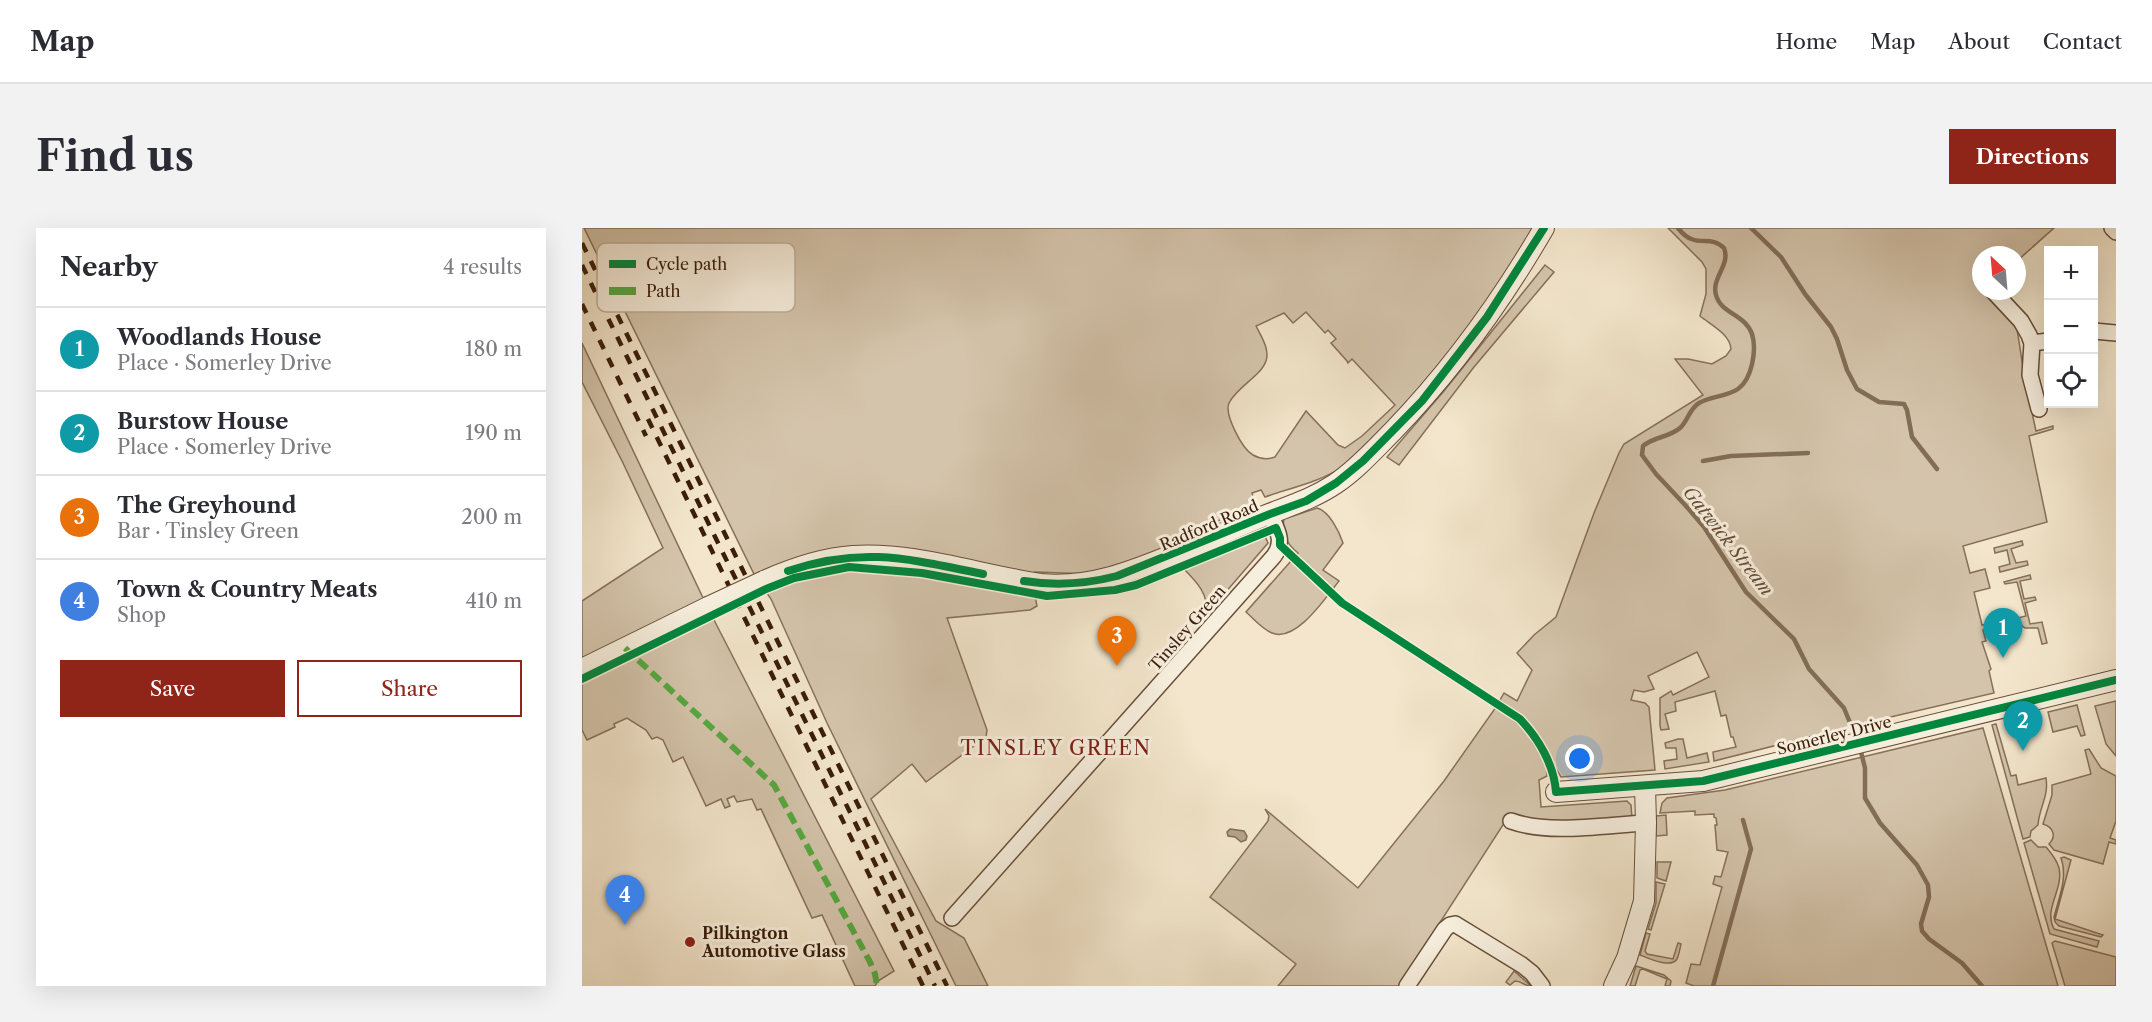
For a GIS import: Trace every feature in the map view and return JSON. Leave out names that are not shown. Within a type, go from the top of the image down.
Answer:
[{"type":"street","name":"Radford Road","points":[[582,669],[764,580],[824,560],[872,556],[908,560],[1041,584],[1060,585],[1094,581],[1146,566],[1269,514],[1306,501],[1336,483],[1363,461],[1422,401],[1487,317],[1544,228]]},
{"type":"street","points":[[2112,228],[2116,231]]},
{"type":"street","points":[[2001,300],[2021,321],[2032,343],[2030,375],[2039,409]]},
{"type":"street","points":[[2098,331],[2116,333]]},
{"type":"street","points":[[2032,343],[2044,342]]},
{"type":"street","name":"Tinsley Green","points":[[951,918],[1274,556],[1280,545],[1280,538],[1269,514]]},
{"type":"street","name":"Somerley Drive","points":[[1556,792],[1709,780],[2116,680]]},
{"type":"street","points":[[1614,986],[1627,958],[1642,910],[1645,878],[1645,786]]},
{"type":"street","points":[[1511,821],[1533,827],[1551,828],[1646,823]]},
{"type":"street","points":[[1407,986],[1445,929],[1455,924],[1522,965],[1542,986]]},
{"type":"shaded area","points":[[584,228],[1537,228],[1511,271],[1466,331],[1382,431],[1342,467],[1315,481],[1265,497],[1261,490],[1252,493],[1255,502],[1154,554],[1092,574],[1035,572],[1037,606],[1030,610],[947,618],[987,730],[986,737],[926,782],[912,764],[871,799],[936,921],[964,938],[988,986],[956,986],[827,723],[771,599],[755,576],[625,312],[795,312],[795,243],[597,243],[597,254]],"holes":[[[1306,312],[1325,333],[1328,330],[1336,339],[1331,343],[1348,363],[1352,359],[1395,405],[1362,436],[1345,448],[1338,445],[1306,411],[1275,457],[1264,459],[1253,455],[1235,431],[1228,408],[1237,392],[1259,372],[1266,361],[1266,347],[1256,326],[1284,313],[1293,323]]]},
{"type":"shaded area","points":[[1668,228],[2054,228],[2026,253],[2026,246],[1972,246],[1972,300],[1993,300],[2017,329],[2036,431],[2053,426],[2053,429],[2029,436],[2047,522],[1963,546],[1970,573],[1985,569],[1990,588],[1974,592],[1982,625],[2002,622],[1996,624],[1997,627],[1983,630],[1986,641],[1982,642],[1991,669],[1989,671],[1994,693],[1714,761],[1713,752],[1736,747],[1726,715],[1721,716],[1715,691],[1675,702],[1676,711],[1665,714],[1669,729],[1661,730],[1660,726],[1660,698],[1671,691],[1673,695],[1709,677],[1697,652],[1648,676],[1654,689],[1644,692],[1634,690],[1631,700],[1645,703],[1649,707],[1655,770],[1561,777],[1528,721],[1500,700],[1504,693],[1517,701],[1532,670],[1517,653],[1556,617],[1594,513],[1624,444],[1703,395],[1675,359],[1712,364],[1726,356],[1731,349],[1724,334],[1700,316],[1706,294],[1706,269],[1702,262]]},
{"type":"shaded area","points":[[1545,265],[1554,272],[1474,367],[1399,465],[1387,457],[1444,391]]},
{"type":"shaded area","points":[[582,343],[704,600],[582,660],[582,601],[663,548],[582,382]]},
{"type":"shaded area","points":[[1317,508],[1329,517],[1343,543],[1323,570],[1339,581],[1310,617],[1300,625],[1281,634],[1272,633],[1246,612],[1298,553],[1286,538],[1283,529],[1284,519]]},
{"type":"shaded area","points":[[1259,535],[1265,536],[1268,543],[1206,615],[1204,594],[1182,567]]},
{"type":"shaded area","points":[[2022,541],[2023,545],[2011,549],[2016,563],[2027,561],[2028,565],[2000,572],[1999,567],[2010,564],[2007,550],[1995,553],[1994,548]]},
{"type":"shaded area","points":[[2030,575],[2031,579],[2020,581],[2024,599],[2035,597],[2036,600],[2025,603],[2030,624],[2042,622],[2047,643],[2042,644],[2038,628],[2025,628],[2013,619],[2026,616],[2017,582],[2005,584],[2004,582]]},
{"type":"shaded area","points":[[713,618],[894,971],[878,981],[875,986],[855,986],[822,915],[812,918],[761,809],[757,810],[752,799],[737,802],[734,796],[727,799],[730,806],[725,808],[721,799],[706,806],[683,757],[673,762],[663,740],[657,737],[652,739],[646,730],[627,718],[614,724],[615,727],[587,740],[582,730],[582,681]]},
{"type":"shaded area","points":[[2116,701],[2116,756],[2106,744],[2095,706]]},
{"type":"shaded area","points":[[2077,705],[2085,735],[2081,736],[2077,726],[2053,732],[2048,712]]},
{"type":"shaded area","points":[[1496,707],[1525,729],[1547,767],[1547,776],[1539,780],[1541,807],[1627,801],[1631,805],[1632,819],[1559,823],[1508,817],[1399,986],[1278,986],[1296,964],[1210,897],[1268,821],[1269,816],[1265,809],[1358,888],[1444,781]]},
{"type":"shaded area","points":[[1996,724],[2011,776],[2016,775],[2018,785],[2046,778],[2046,791],[2038,825],[2031,831],[2030,837],[2023,839],[1992,725]]},
{"type":"shaded area","points":[[1983,728],[2058,986],[1694,986],[1686,983],[1691,964],[1700,965],[1722,887],[1713,884],[1715,876],[1721,877],[1728,852],[1717,850],[1715,825],[1717,825],[1714,814],[1695,815],[1695,811],[1660,813],[1662,803],[1667,798],[1725,790]]},
{"type":"shaded area","points":[[1683,739],[1687,758],[1707,753],[1709,762],[1665,769],[1664,761],[1677,759],[1676,748],[1666,748],[1665,743]]},
{"type":"shaded area","points":[[2089,749],[2101,768],[2116,776],[2116,821],[2110,838],[2116,840],[2116,844],[2109,842],[2103,864],[2054,850],[2049,844],[2053,838],[2053,832],[2043,824],[2052,795],[2052,785],[2091,774],[2085,750]]},
{"type":"shaded area","points":[[1666,815],[1667,835],[1656,836],[1656,816]]},
{"type":"shaded area","points":[[1230,829],[1244,831],[1247,836],[1246,840],[1241,842],[1235,837],[1228,836],[1227,832]]},
{"type":"shaded area","points":[[2031,840],[2038,847],[2046,847],[2059,868],[2059,884],[2051,914],[2054,929],[2099,941],[2097,947],[2050,934],[2024,843]]},
{"type":"shaded area","points":[[2061,858],[2071,860],[2055,919],[2103,935],[2101,937],[2059,926],[2055,922],[2054,917],[2064,873]]},
{"type":"shaded area","points":[[1657,862],[1671,862],[1666,881],[1657,878]]},
{"type":"shaded area","points":[[1656,882],[1665,884],[1651,930],[1648,929],[1656,903]]},
{"type":"shaded area","points":[[1646,933],[1650,934],[1645,951],[1647,954],[1673,959],[1678,943],[1681,944],[1677,959],[1674,962],[1665,963],[1640,955]]},
{"type":"shaded area","points":[[2055,941],[2116,957],[2116,986],[2065,986],[2052,943]]},
{"type":"shaded area","points":[[1636,966],[1664,975],[1671,981],[1670,986],[1665,986],[1667,979],[1643,969],[1640,970],[1635,986],[1630,986]]},
{"type":"shaded area","points":[[1514,971],[1531,986],[1517,981],[1510,985],[1506,982]]},
{"type":"waterway","name":"Gatwick Stream","points":[[1678,228],[1691,239],[1713,242],[1724,248],[1725,260],[1716,283],[1716,295],[1723,306],[1749,327],[1754,348],[1752,364],[1747,378],[1738,389],[1699,403],[1680,428],[1643,446],[1642,455],[1704,527],[1746,592],[1794,639],[1809,669],[1844,708],[1857,740]]},
{"type":"waterway","points":[[1751,228],[1781,257],[1805,294],[1831,327],[1847,370],[1857,389],[1879,402],[1904,404],[1912,437],[1937,469]]},
{"type":"waterway","points":[[1703,461],[1731,456],[1808,453]]},
{"type":"waterway","name":"Gatwick Stream","points":[[1860,748],[1865,768],[1865,798],[1880,823],[1917,865],[1928,885],[1929,897],[1921,924],[1922,931],[1929,939],[1962,963],[1982,986]]},
{"type":"waterway","points":[[1713,986],[1751,849],[1743,820]]},
{"type":"railway","points":[[582,243],[597,274]]},
{"type":"railway","points":[[582,265],[597,296]]},
{"type":"railway","points":[[582,304],[646,436]]},
{"type":"railway","points":[[605,312],[935,986]]},
{"type":"railway","points":[[616,312],[947,986]]},
{"type":"railway","points":[[648,419],[923,986]]},
{"type":"marked path","points":[[625,648],[774,785],[870,962],[877,986]]},
{"type":"cycle path","points":[[1024,581],[1071,583],[1117,576],[1306,501],[1336,483],[1363,461],[1422,401],[1487,317],[1544,228]]},
{"type":"cycle path","points":[[582,679],[766,589],[794,578],[849,567],[922,573],[1047,596],[1115,590],[1136,585],[1276,528],[1280,545],[1342,603],[1520,719],[1533,735],[1549,762],[1556,792],[1703,781],[2116,680]]},
{"type":"cycle path","points":[[788,571],[815,563],[863,557],[909,560],[983,574]]},
{"type":"place","name":"Woodlands House","points":[[2003,658]]},
{"type":"place","name":"The Greyhound","points":[[1117,666]]},
{"type":"place","name":"Burstow House","points":[[2023,751]]},
{"type":"place","name":"Town & Country Meats","points":[[625,925]]},
{"type":"place","name":"Pilkington Automotive Glass","points":[[690,942]]},
{"type":"district","name":"TINSLEY GREEN","points":[[1056,748]]}]
